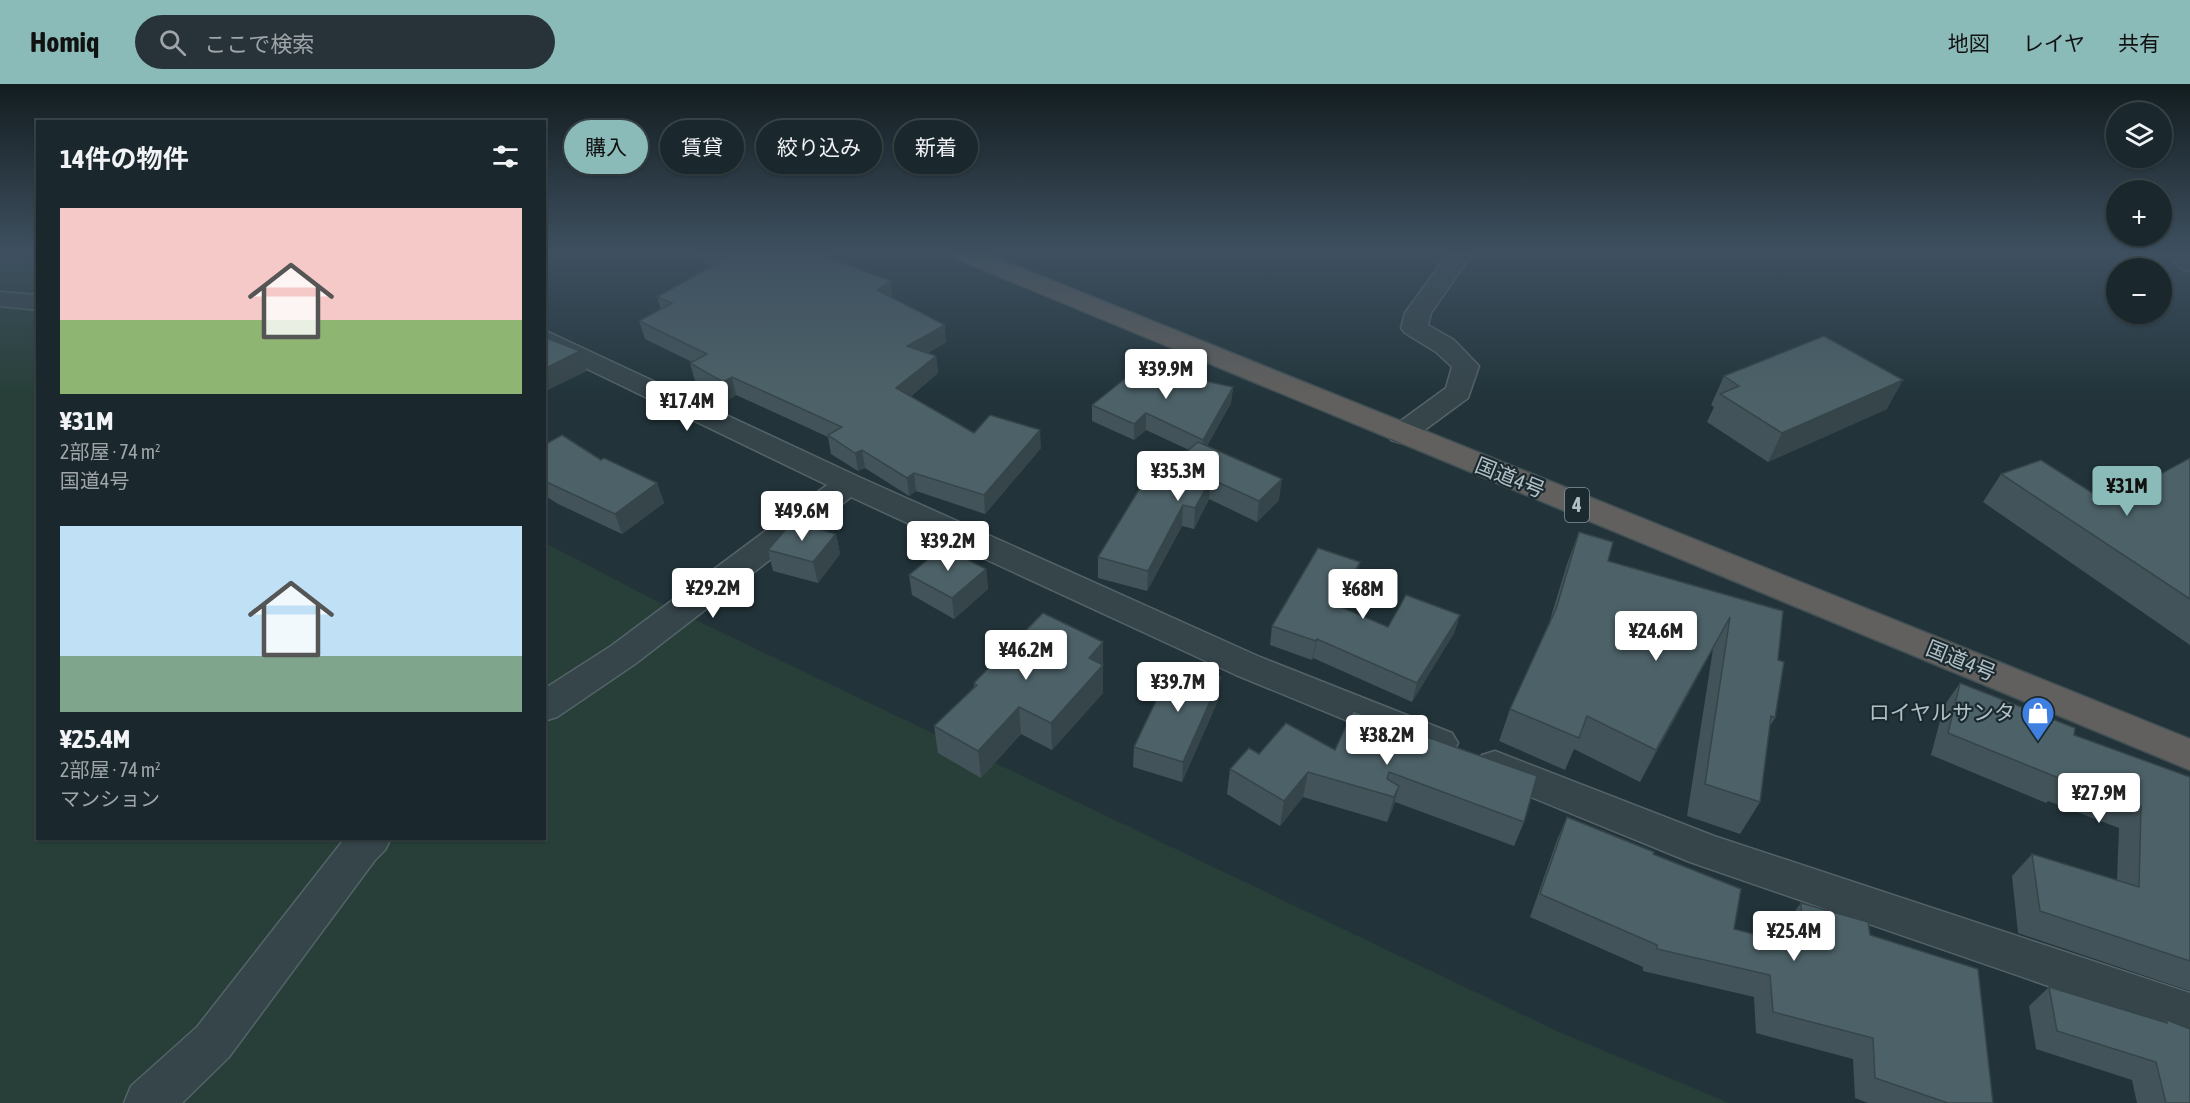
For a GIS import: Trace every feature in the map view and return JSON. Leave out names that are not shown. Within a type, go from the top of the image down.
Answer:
[{"type":"highway","name":"国道4号","points":[[1080,302],[2190,755]]},
{"type":"street","points":[[1401,434],[1458,392],[1466,366],[1444,346],[1414,328],[1418,313],[1426,302]]},
{"type":"street","points":[[546,339],[848,484],[1248,666],[1704,850],[2190,1014]]},
{"type":"street","points":[[546,706],[623,655],[848,484]]},
{"type":"street","points":[[148,1103],[213,1042],[369,840]]},
{"type":"green space","points":[[0,302],[36,302],[36,840],[546,840],[546,544],[666,606],[1559,1032],[1729,1103],[0,1103]]},
{"type":"building","points":[[668,302],[899,302],[945,325],[907,346],[936,356],[896,388],[974,433],[990,415],[1040,430],[984,495],[914,473],[907,478],[862,450],[855,453],[828,435],[842,427],[732,377],[723,382],[690,363],[707,354],[639,321],[672,303]]},
{"type":"building","points":[[1824,336],[1903,380],[1782,433],[1720,394],[1739,386],[1724,376]]},
{"type":"building","points":[[546,338],[580,351],[546,368]]},
{"type":"building","points":[[1146,362],[1198,383],[1200,380],[1233,387],[1203,440],[1146,413],[1134,424],[1092,405]]},
{"type":"building","points":[[562,435],[601,460],[604,458],[657,483],[615,514],[546,481],[546,444]]},
{"type":"building","points":[[1198,442],[1282,479],[1259,501],[1211,479],[1195,508],[1183,505],[1148,571],[1098,557],[1140,488],[1143,489]]},
{"type":"building","points":[[2190,458],[2190,599],[2001,474],[2041,460],[2108,503]]},
{"type":"building","points":[[792,522],[836,534],[813,562],[768,550]]},
{"type":"building","points":[[1579,532],[1613,542],[1608,561],[1783,611],[1778,660],[1784,662],[1775,718],[1771,716],[1760,802],[1705,784],[1730,617],[1656,750],[1587,716],[1579,738],[1510,709],[1556,609]]},
{"type":"building","points":[[943,547],[986,569],[952,598],[909,575]]},
{"type":"building","points":[[1318,548],[1360,562],[1336,605],[1388,627],[1406,595],[1460,615],[1417,683],[1317,639],[1316,641],[1272,626]]},
{"type":"building","points":[[1043,613],[1103,642],[1089,658],[1103,665],[1051,723],[1019,707],[978,751],[934,726],[977,685],[974,683]]},
{"type":"building","points":[[1174,663],[1221,677],[1183,762],[1134,747]]},
{"type":"building","points":[[1960,683],[2075,728],[2074,735],[2190,777],[2190,961],[2040,911],[2032,854],[2139,887],[2141,806],[2067,777],[2066,781],[1948,733]]},
{"type":"building","points":[[1353,711],[1537,776],[1524,822],[1389,772],[1387,779],[1399,786],[1394,797],[1308,772],[1284,801],[1230,769],[1249,748],[1259,754],[1286,723],[1335,750]]},
{"type":"building","points":[[1567,817],[1741,889],[1734,929],[1803,947],[1801,903],[1868,922],[1870,935],[1978,969],[1993,1103],[1948,1103],[1875,1078],[1873,1038],[1773,1012],[1770,975],[1657,949],[1657,945],[1540,894]]},
{"type":"building","points":[[2049,987],[2167,1023],[2167,1020],[2190,1029],[2190,1103],[2166,1103],[2156,1062],[2057,1031]]},
{"type":"place","name":"ロイヤルサンタ","points":[[2038,742]]}]
